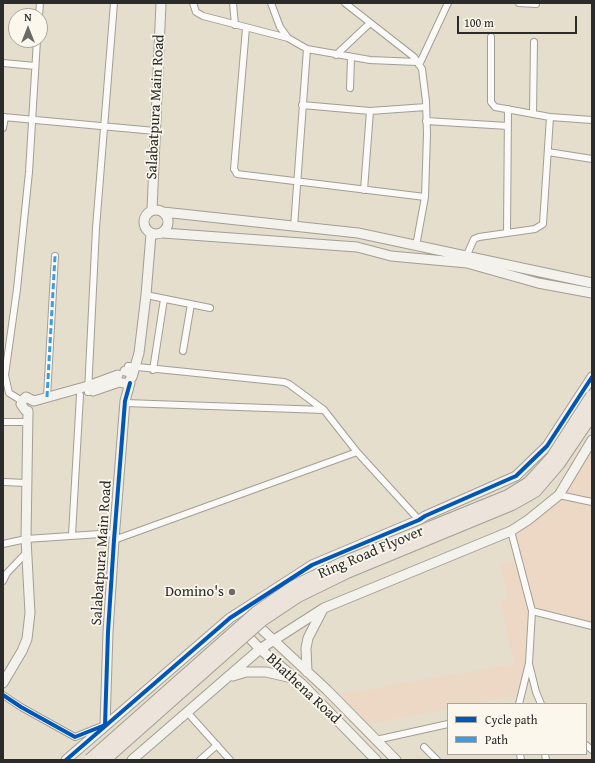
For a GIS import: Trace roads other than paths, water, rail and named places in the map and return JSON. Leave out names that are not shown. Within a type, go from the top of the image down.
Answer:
[{"type":"highway","name":"Ring Road Flyover","points":[[90,760],[256,613],[293,588],[343,563],[508,496],[529,484],[552,458],[592,396]]},
{"type":"highway","name":"Ring Road Flyover","points":[[104,760],[262,620],[298,596],[347,572],[512,504],[535,491],[559,463],[592,414]]},
{"type":"street","points":[[72,536],[85,391],[114,3]]},
{"type":"street","name":"Salabatpura Main Road","points":[[152,210],[154,131],[161,3]]},
{"type":"street","points":[[193,3],[196,12],[235,25],[288,38],[307,49],[336,55],[418,64]]},
{"type":"street","points":[[233,3],[235,25]]},
{"type":"street","points":[[271,3],[280,27],[288,38]]},
{"type":"street","points":[[345,3],[414,57],[424,81],[426,107],[425,197],[416,246]]},
{"type":"street","points":[[418,64],[448,3]]},
{"type":"street","points":[[520,3],[536,4]]},
{"type":"street","points":[[336,55],[370,23]]},
{"type":"street","points":[[246,28],[234,169],[236,174],[241,176],[296,183],[425,197]]},
{"type":"street","points":[[491,36],[492,102],[495,107],[508,108],[550,117],[592,120]]},
{"type":"street","points":[[533,114],[534,42]]},
{"type":"street","points":[[36,48],[28,188],[17,289],[4,367],[9,393],[22,401],[22,408],[85,391],[126,376],[153,370],[284,382],[324,410],[357,452],[419,520]]},
{"type":"street","points":[[294,227],[296,183],[307,49]]},
{"type":"street","points":[[350,88],[352,57]]},
{"type":"street","points":[[3,63],[35,66]]},
{"type":"street","points":[[302,105],[370,111],[426,107]]},
{"type":"street","points":[[507,233],[508,108]]},
{"type":"street","points":[[364,190],[370,111]]},
{"type":"street","points":[[3,128],[4,117],[154,131]]},
{"type":"street","points":[[466,257],[474,239],[535,229],[543,224],[550,117]]},
{"type":"street","points":[[426,121],[508,126]]},
{"type":"street","points":[[548,152],[592,159]]},
{"type":"street","points":[[592,283],[358,233],[152,210],[145,216],[143,224],[151,234],[155,235],[163,233],[357,247],[391,256],[467,263],[538,283],[592,293]]},
{"type":"street","points":[[163,212],[168,222],[163,233]]},
{"type":"street","name":"Salabatpura Main Road","points":[[105,725],[115,537],[126,376],[139,353],[146,296],[151,234]]},
{"type":"street","points":[[46,398],[55,256]]},
{"type":"street","points":[[146,296],[210,308]]},
{"type":"street","points":[[153,370],[164,299]]},
{"type":"street","points":[[183,351],[191,304]]},
{"type":"street","points":[[66,760],[230,618],[312,565],[419,520],[516,476],[548,446],[592,377]]},
{"type":"street","points":[[3,684],[14,666],[27,639],[30,613],[28,551],[26,539],[28,422],[32,406],[46,398],[85,391]]},
{"type":"street","points":[[125,402],[324,410]]},
{"type":"street","points":[[3,422],[28,422]]},
{"type":"street","points":[[132,760],[260,649],[324,608],[511,531],[528,520],[559,495],[592,440]]},
{"type":"street","points":[[3,544],[26,539],[72,536],[115,537],[357,452]]},
{"type":"street","points":[[3,482],[27,483]]},
{"type":"street","points":[[559,495],[592,502]]},
{"type":"street","points":[[511,531],[532,611],[529,663],[519,703]]},
{"type":"street","points":[[3,581],[7,573],[28,551]]},
{"type":"street","points":[[307,672],[306,648],[308,638],[324,608]]},
{"type":"street","points":[[242,610],[396,760]]},
{"type":"street","points":[[532,611],[592,626]]},
{"type":"street","name":"Bhathena Road","points":[[230,618],[260,649],[296,679],[376,760]]},
{"type":"street","points":[[529,663],[536,692],[541,703]]},
{"type":"street","points":[[226,679],[246,672],[266,672],[296,679]]},
{"type":"street","points":[[3,695],[20,707],[75,737],[105,725]]},
{"type":"street","points":[[187,712],[230,760]]},
{"type":"street","points":[[376,740],[447,724]]},
{"type":"street","points":[[200,760],[217,745]]},
{"type":"street","points":[[424,747],[437,760]]},
{"type":"place","name":"Domino's","points":[[232,592]]}]
